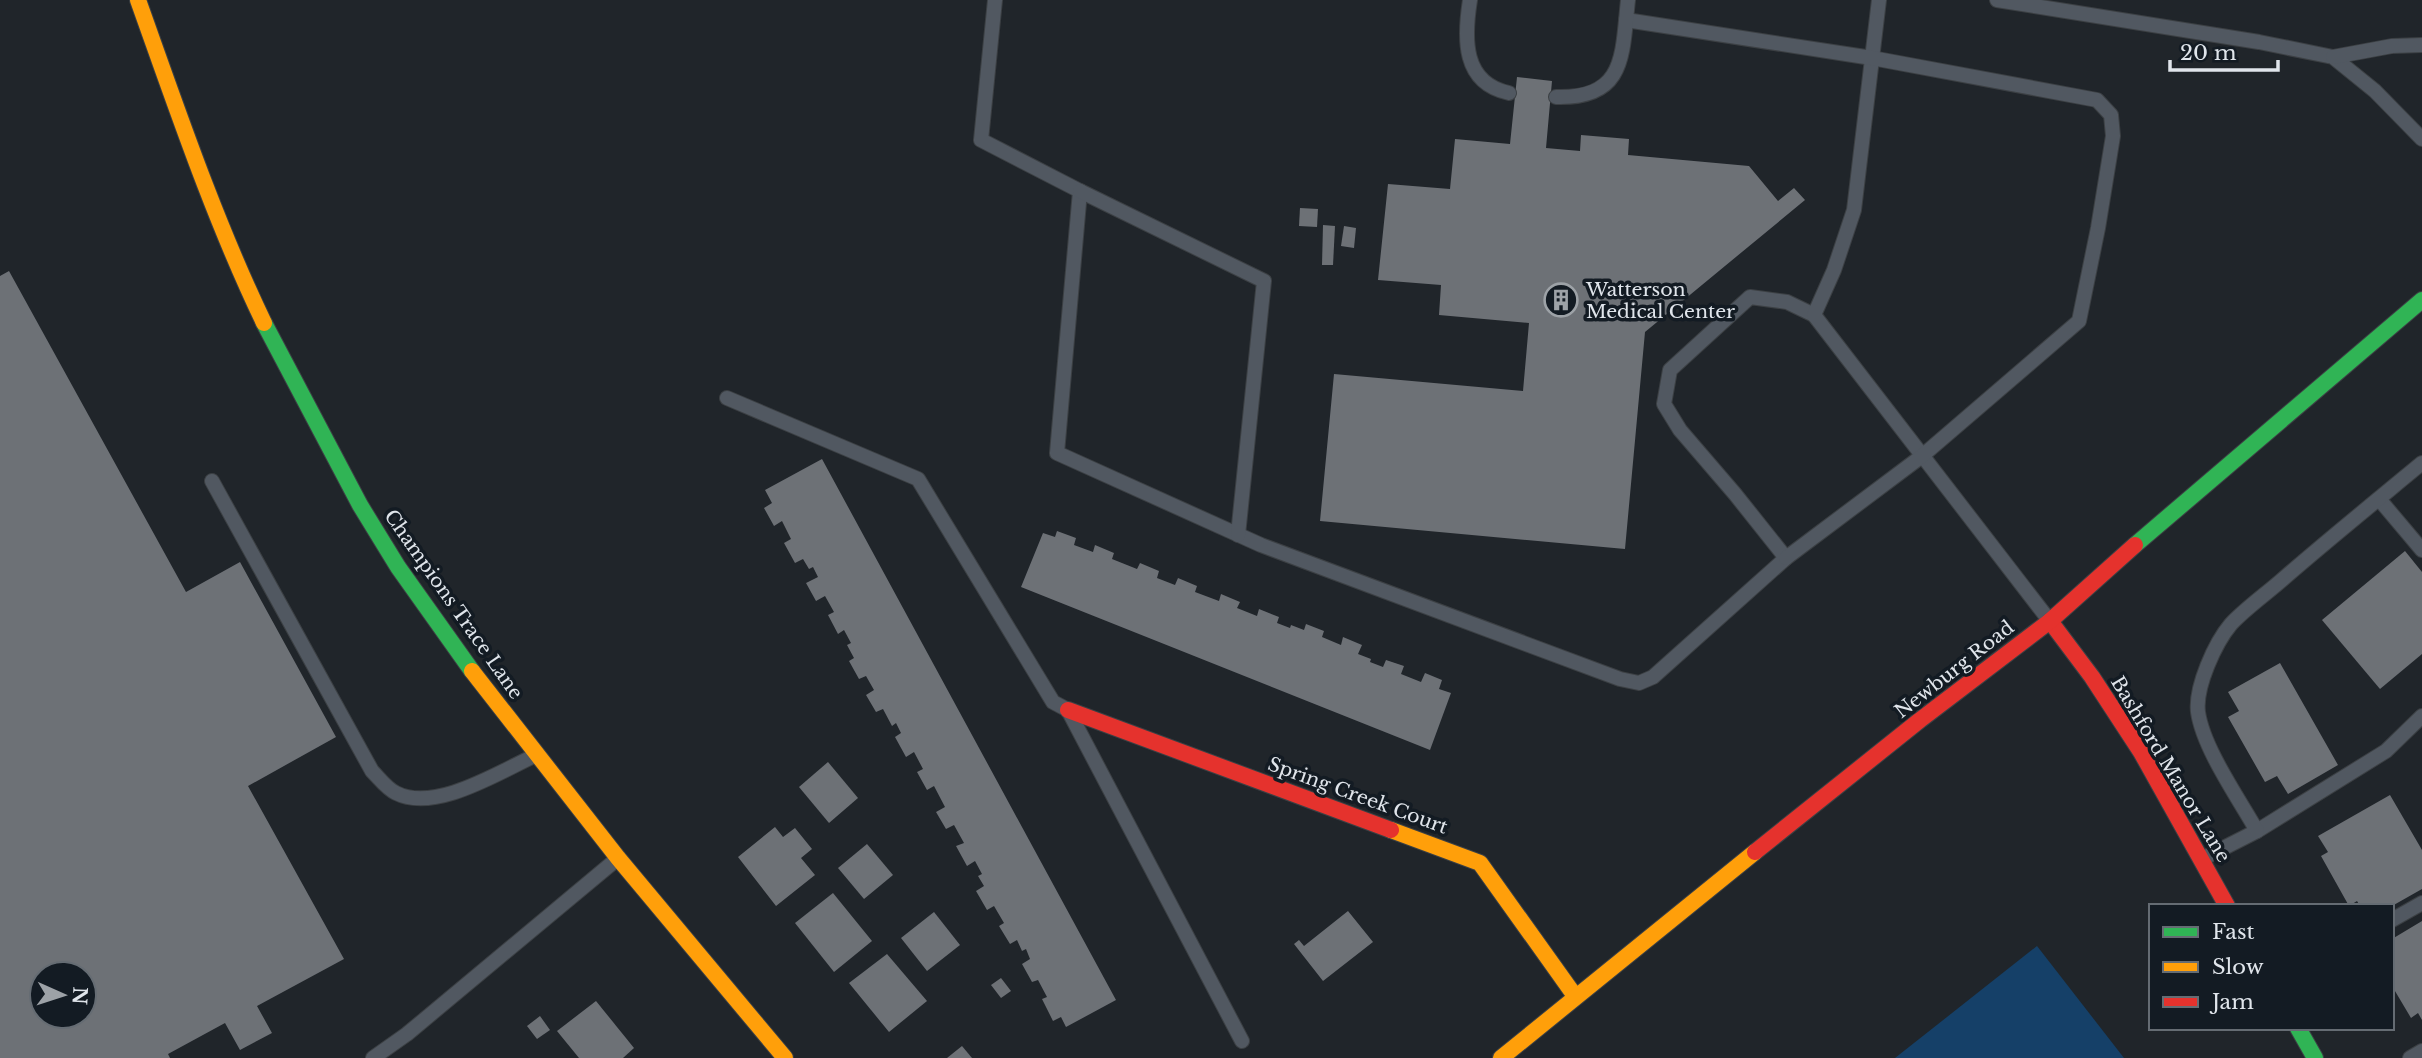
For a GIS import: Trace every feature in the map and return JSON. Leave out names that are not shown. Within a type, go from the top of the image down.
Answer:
[{"type":"street","name":"Champions Trace Lane","points":[[138,0],[206,188],[243,279],[284,364],[360,505],[398,567],[475,675],[618,858],[785,1058]]},
{"type":"street","name":"Newburg Road","points":[[1501,1058],[1920,720],[2050,621],[2165,518],[2422,300]]},
{"type":"street","name":"Bashford Manor Lane","points":[[2050,621],[2136,743],[2226,904]]},
{"type":"street","name":"Spring Creek Court","points":[[1068,710],[1480,863],[1575,996]]},
{"type":"street","points":[[2299,1030],[2315,1058]]},
{"type":"lane","points":[[995,0],[981,140],[1264,281],[1238,535]]},
{"type":"lane","points":[[1467,0],[1466,41],[1471,64],[1482,80],[1497,90],[1509,93]]},
{"type":"lane","points":[[1556,97],[1574,98],[1593,93],[1611,81],[1619,64],[1628,0]]},
{"type":"lane","points":[[1814,315],[1834,270],[1854,210],[1879,0]]},
{"type":"lane","points":[[1997,0],[2025,2],[2333,57],[2392,46],[2422,45]]},
{"type":"lane","points":[[1080,191],[1056,453],[1238,535],[1620,679],[1639,683],[1653,677],[1672,661],[1786,558],[1923,456],[2079,321],[2098,229],[2113,135],[2111,115],[2097,100],[1872,58],[1626,20]]},
{"type":"lane","points":[[2333,57],[2375,91],[2422,139]]},
{"type":"lane","points":[[1786,558],[1680,430],[1664,404],[1670,370],[1750,297],[1787,302],[1814,315],[2050,621]]},
{"type":"lane","points":[[727,398],[918,479],[1053,702],[1068,710],[1242,1041]]},
{"type":"lane","points":[[2257,831],[2216,758],[2201,722],[2199,695],[2212,654],[2231,625],[2422,463]]},
{"type":"lane","points":[[212,481],[372,771],[395,793],[422,800],[446,796],[537,755]]},
{"type":"lane","points":[[2379,499],[2422,550]]},
{"type":"lane","points":[[2201,860],[2257,831],[2386,751],[2422,716]]},
{"type":"lane","points":[[373,1058],[407,1034],[618,858]]},
{"type":"lane","points":[[2394,918],[2422,903]]},
{"type":"lane","points":[[2410,1058],[2422,1051]]},
{"type":"shaded area","points":[[2037,946],[2124,1058],[1895,1058]]},
{"type":"building","name":"Watterson Medical Center","points":[[1517,77],[1552,81],[1546,148],[1580,151],[1581,135],[1629,139],[1628,155],[1749,166],[1778,201],[1794,188],[1805,200],[1645,332],[1625,549],[1320,521],[1334,374],[1523,391],[1529,323],[1439,315],[1441,285],[1378,280],[1388,184],[1450,189],[1455,139],[1510,144]]},
{"type":"building","points":[[1300,208],[1318,209],[1317,227],[1299,226]]},
{"type":"building","points":[[1323,225],[1335,226],[1333,265],[1322,265]]},
{"type":"building","points":[[1344,226],[1356,228],[1354,248],[1341,246]]},
{"type":"building","points":[[9,271],[186,592],[240,562],[336,737],[248,786],[344,959],[257,1006],[272,1033],[240,1050],[225,1023],[168,1054],[170,1058],[0,1058],[0,276]]},
{"type":"building","points":[[822,459],[1116,1000],[1066,1027],[1061,1017],[1053,1021],[1042,999],[1047,997],[1038,980],[1032,982],[1022,964],[1030,959],[1026,949],[1022,951],[1017,940],[1010,944],[999,926],[1004,923],[994,906],[987,910],[976,891],[984,886],[978,876],[982,874],[975,861],[967,866],[956,846],[964,843],[954,825],[946,829],[936,812],[945,807],[934,786],[927,790],[917,772],[923,769],[914,752],[906,757],[895,737],[901,733],[896,723],[892,726],[883,709],[876,712],[866,695],[874,690],[866,676],[859,679],[849,661],[854,658],[847,645],[851,643],[844,630],[838,634],[828,615],[834,612],[825,596],[816,601],[806,583],[818,577],[813,567],[809,569],[803,559],[795,563],[784,543],[791,539],[782,521],[774,526],[764,508],[772,503],[765,490]]},
{"type":"building","points":[[1057,531],[1076,538],[1074,545],[1093,552],[1095,545],[1114,553],[1112,559],[1137,569],[1140,563],[1159,571],[1157,578],[1175,585],[1178,578],[1197,586],[1195,592],[1219,601],[1221,594],[1240,602],[1237,608],[1257,616],[1259,609],[1279,617],[1277,623],[1290,628],[1291,625],[1304,630],[1306,624],[1324,631],[1322,637],[1341,645],[1343,637],[1362,645],[1358,654],[1371,659],[1370,662],[1383,667],[1386,660],[1404,666],[1401,674],[1421,682],[1425,673],[1442,680],[1439,689],[1451,693],[1430,750],[1021,587],[1043,533],[1055,537]]},
{"type":"building","points":[[2405,551],[2422,572],[2422,654],[2380,689],[2322,620]]},
{"type":"building","points":[[2280,663],[2338,765],[2288,794],[2277,776],[2265,782],[2228,717],[2239,711],[2228,692]]},
{"type":"building","points":[[828,762],[858,798],[829,823],[799,787]]},
{"type":"building","points":[[2390,795],[2422,850],[2422,889],[2394,905],[2359,904],[2357,901],[2348,904],[2321,856],[2328,852],[2318,836]]},
{"type":"building","points":[[775,827],[783,837],[795,828],[812,849],[801,858],[815,875],[776,906],[738,857]]},
{"type":"building","points":[[867,844],[893,875],[864,899],[838,868]]},
{"type":"building","points":[[833,893],[872,941],[834,972],[795,923]]},
{"type":"building","points":[[1348,911],[1373,942],[1323,981],[1294,944],[1299,940],[1304,946]]},
{"type":"building","points":[[934,912],[960,945],[927,971],[901,938]]},
{"type":"building","points":[[2422,921],[2422,1020],[2418,1013],[2411,1018],[2394,989],[2394,938]]},
{"type":"building","points":[[887,954],[927,1001],[889,1032],[849,983]]},
{"type":"building","points":[[1001,978],[1011,991],[1001,998],[991,985]]},
{"type":"building","points":[[596,1001],[634,1048],[623,1058],[579,1058],[557,1031]]},
{"type":"building","points":[[540,1016],[550,1030],[537,1039],[527,1026]]},
{"type":"building","points":[[962,1046],[972,1058],[947,1058]]},
{"type":"traffic: fast","points":[[2135,545],[2422,300]]},
{"type":"traffic: fast","points":[[264,323],[360,505],[398,567],[472,671]]},
{"type":"traffic: fast","points":[[2299,1030],[2315,1058]]},
{"type":"traffic: slow","points":[[138,0],[212,204],[264,323]]},
{"type":"traffic: slow","points":[[472,671],[618,858],[785,1058]]},
{"type":"traffic: slow","points":[[1391,830],[1480,863],[1575,996]]},
{"type":"traffic: slow","points":[[1501,1058],[1755,852]]},
{"type":"traffic: jam","points":[[1755,852],[1920,720],[2050,621],[2135,545]]},
{"type":"traffic: jam","points":[[2050,621],[2092,677],[2141,752],[2226,904]]},
{"type":"traffic: jam","points":[[1068,710],[1391,830]]},
{"type":"place","name":"Watterson Medical Center","points":[[1561,300]]}]
